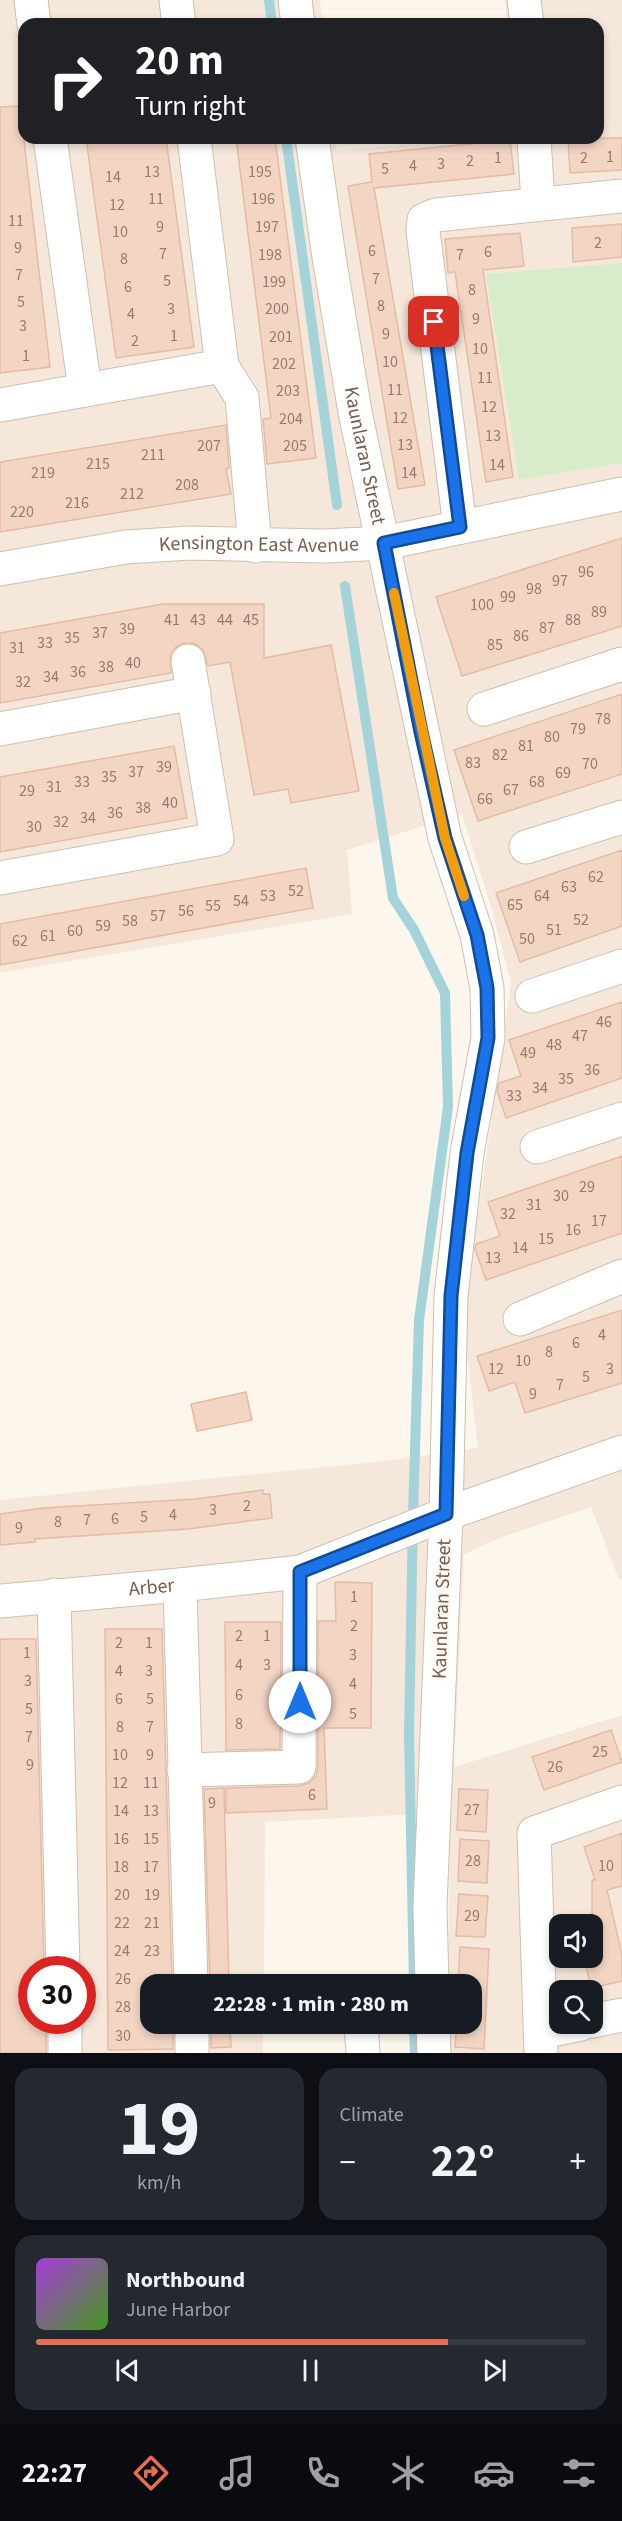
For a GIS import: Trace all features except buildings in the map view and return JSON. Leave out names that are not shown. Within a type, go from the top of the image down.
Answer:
[{"type":"street","points":[[31,0],[33,18]]},
{"type":"street","points":[[176,0],[178,18]]},
{"type":"street","points":[[295,0],[297,18]]},
{"type":"street","points":[[524,0],[526,18]]},
{"type":"street","points":[[51,144],[86,390]]},
{"type":"street","points":[[195,144],[222,366],[242,398],[255,546]]},
{"type":"street","name":"Kaunlaran Street","points":[[313,144],[328,257],[355,412],[372,544],[421,732],[445,838],[477,935],[487,988],[488,1038],[467,1153],[451,1296],[438,1517],[430,1907],[432,1974]]},
{"type":"street","points":[[534,144],[538,203]]},
{"type":"street","points":[[460,527],[423,231],[424,220],[436,215],[622,196]]},
{"type":"street","points":[[0,405],[222,366]]},
{"type":"street","name":"Kensington East Avenue","points":[[0,569],[126,547],[190,543],[255,546],[372,544],[622,494]]},
{"type":"street","points":[[0,878],[217,839],[188,661]]},
{"type":"street","points":[[484,709],[622,664]]},
{"type":"street","points":[[0,729],[194,693]]},
{"type":"street","points":[[526,848],[622,817]]},
{"type":"street","points":[[532,996],[622,966]]},
{"type":"street","points":[[537,1147],[622,1119]]},
{"type":"street","points":[[520,1319],[622,1276]]},
{"type":"street","name":"Arber","points":[[0,1601],[300,1572],[438,1517],[622,1452]]},
{"type":"street","points":[[183,1770],[299,1767],[300,1572]]},
{"type":"street","points":[[180,1585],[183,1770],[191,1974]]},
{"type":"street","points":[[54,1595],[63,1956]]},
{"type":"street","points":[[559,2034],[541,2042],[534,1833],[622,1802]]},
{"type":"street","points":[[603,2019],[622,2015]]},
{"type":"street","points":[[64,2034],[65,2053]]},
{"type":"street","points":[[192,2034],[192,2053]]},
{"type":"street","points":[[362,2034],[363,2053]]},
{"type":"street","points":[[433,2034],[434,2053]]},
{"type":"shaded area","points":[[0,0],[320,0],[322,18],[18,18],[18,144],[336,144],[337,150],[416,144],[604,144],[604,18],[506,18],[505,0],[622,0],[622,1579],[619,1580],[591,1507],[500,1538],[464,1554],[454,1767],[622,1715],[622,2053],[447,2053],[447,2034],[482,2034],[482,1974],[448,1974],[450,1817],[399,1815],[265,1822],[264,1974],[140,1974],[140,2034],[263,2034],[263,2053],[0,2053],[0,1500],[384,1461],[478,1448],[463,1318],[511,983],[492,910],[462,814],[347,850],[352,914],[0,973]]},
{"type":"green space","points":[[622,263],[622,463],[519,480],[486,274]]},
{"type":"waterway","points":[[269,0],[271,18]]},
{"type":"waterway","points":[[287,144],[337,505]]},
{"type":"waterway","points":[[345,586],[393,898],[414,930],[445,993],[448,1107],[419,1320],[409,1735],[414,1974]]},
{"type":"waterway","points":[[414,2034],[415,2053]]},
{"type":"slow traffic","points":[[394,593],[421,732],[445,838],[464,896]]},
{"type":"route","points":[[300,1702],[300,1572],[446,1514],[451,1296],[467,1153],[488,1038],[487,988],[477,935],[445,838],[421,732],[384,543],[460,527],[434,322]]}]
